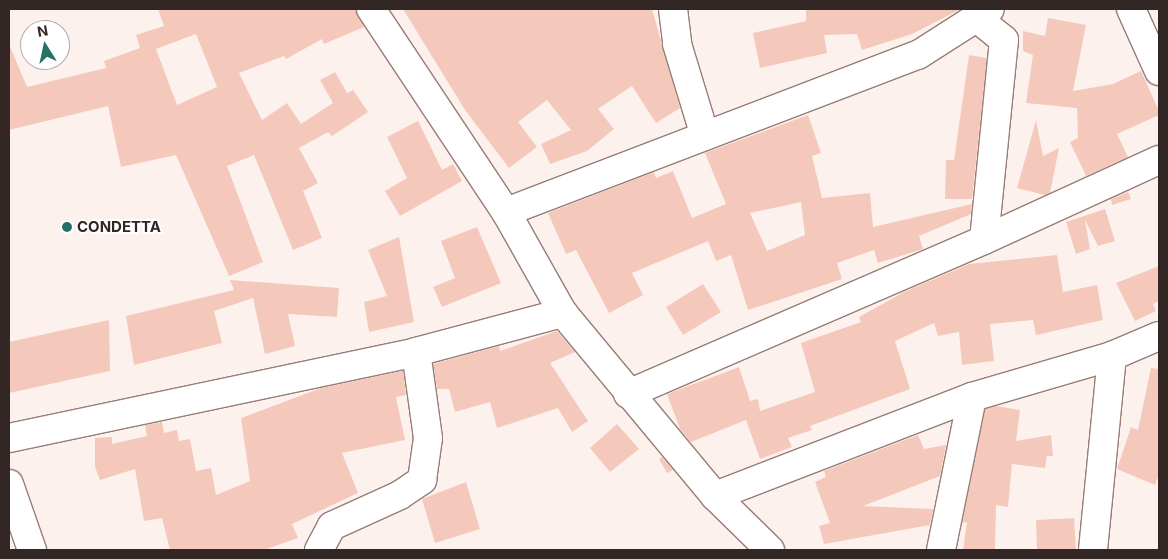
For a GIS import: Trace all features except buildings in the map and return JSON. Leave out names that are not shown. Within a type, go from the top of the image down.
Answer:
[{"type":"street","points":[[371,9],[506,212],[563,313],[628,394],[715,496],[770,550]]},
{"type":"street","points":[[673,9],[676,44],[705,136]]},
{"type":"street","points":[[1131,9],[1159,71]]},
{"type":"street","points":[[506,212],[918,55],[985,14],[1004,40],[984,240]]},
{"type":"street","points":[[628,394],[984,240],[1159,160]]},
{"type":"street","points":[[9,438],[416,352],[563,313]]},
{"type":"street","points":[[715,496],[972,397],[1112,356],[1159,336]]},
{"type":"street","points":[[319,550],[332,526],[400,495],[422,480],[428,438],[416,352]]},
{"type":"street","points":[[1093,550],[1112,356]]},
{"type":"street","points":[[942,550],[972,397]]},
{"type":"street","points":[[9,484],[32,550]]},
{"type":"place","name":"CONDETTA","points":[[67,227]]}]
